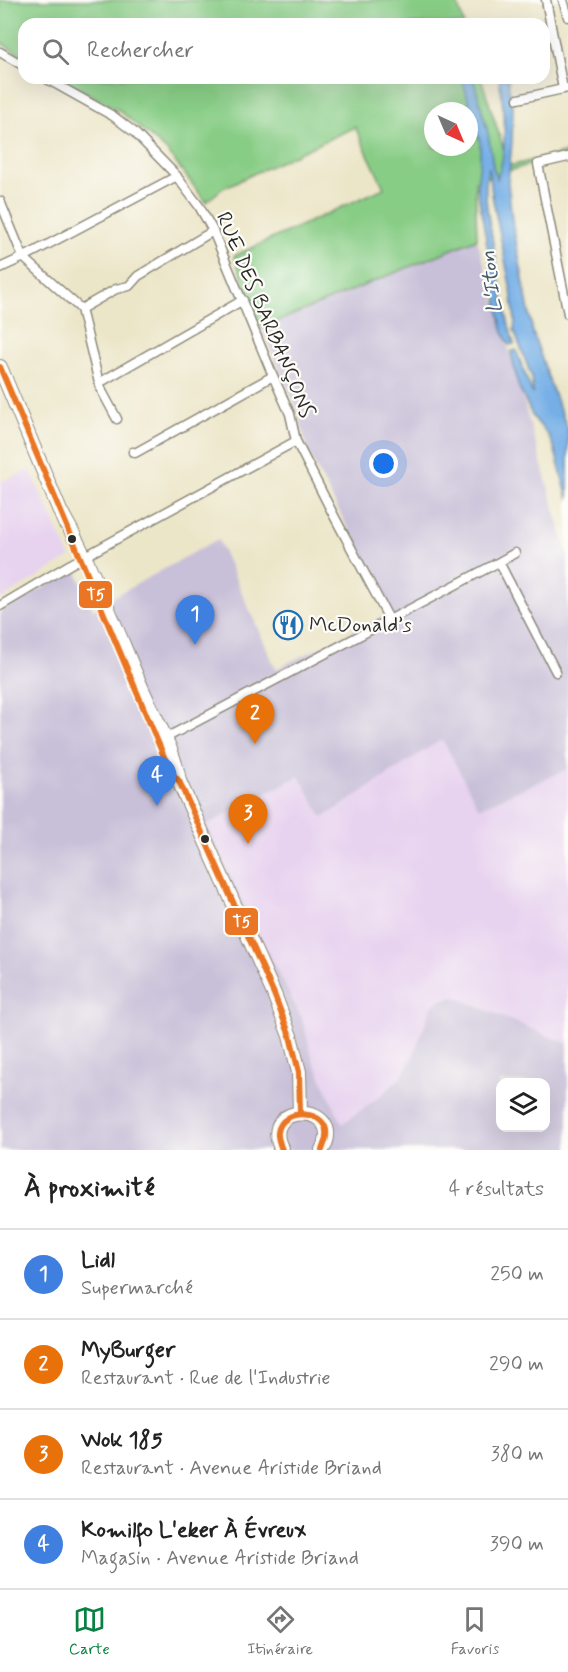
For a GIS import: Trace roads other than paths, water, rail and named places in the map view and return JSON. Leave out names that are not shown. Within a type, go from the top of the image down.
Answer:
[{"type":"main road","points":[[0,367],[62,514],[161,740],[177,769],[179,781],[274,994],[290,1036],[299,1072],[300,1112]]},
{"type":"main road","points":[[281,1150],[278,1137],[282,1122],[300,1112],[314,1116],[324,1127],[326,1140],[321,1150]]},
{"type":"street","points":[[518,99],[566,89],[546,0]]},
{"type":"street","points":[[564,0],[568,17]]},
{"type":"street","points":[[0,52],[18,62]]},
{"type":"street","name":"RUE DES BARBANÇONS","points":[[56,84],[113,116],[134,132],[177,176],[199,206],[213,231],[243,300],[290,414],[296,441],[389,619]]},
{"type":"street","points":[[568,157],[538,164],[566,293],[568,314]]},
{"type":"street","points":[[0,268],[177,176]]},
{"type":"street","points":[[0,201],[23,257],[81,309],[99,383],[117,419]]},
{"type":"street","points":[[81,309],[116,289],[129,286],[138,276],[213,231]]},
{"type":"street","points":[[99,383],[243,300]]},
{"type":"street","points":[[133,452],[135,453],[273,376]]},
{"type":"street","points":[[0,606],[296,441]]},
{"type":"street","points":[[161,740],[515,553]]},
{"type":"street","points":[[500,562],[555,672]]},
{"type":"water","points":[[464,84],[475,84],[497,179],[504,142],[504,116],[500,84],[509,84],[511,105],[513,105],[508,183],[512,220],[533,333],[568,429],[568,499],[554,447],[548,435],[533,417],[518,385],[511,352],[516,350],[533,395],[532,378],[514,330],[511,290],[492,195],[489,167],[486,187],[487,208],[502,297],[514,344],[509,345],[502,330],[477,187],[480,160],[478,102],[469,102]]},
{"type":"place","name":"McDonald’s","points":[[288,625]]},
{"type":"place","name":"Lidl","points":[[195,645]]},
{"type":"place","name":"MyBurger","points":[[255,744]]},
{"type":"place","name":"Komilfo L'eker À Évreux","points":[[157,806]]},
{"type":"place","name":"Wok 185","points":[[248,844]]},
{"type":"water label","name":"L'Iton","points":[[492,282]]}]
